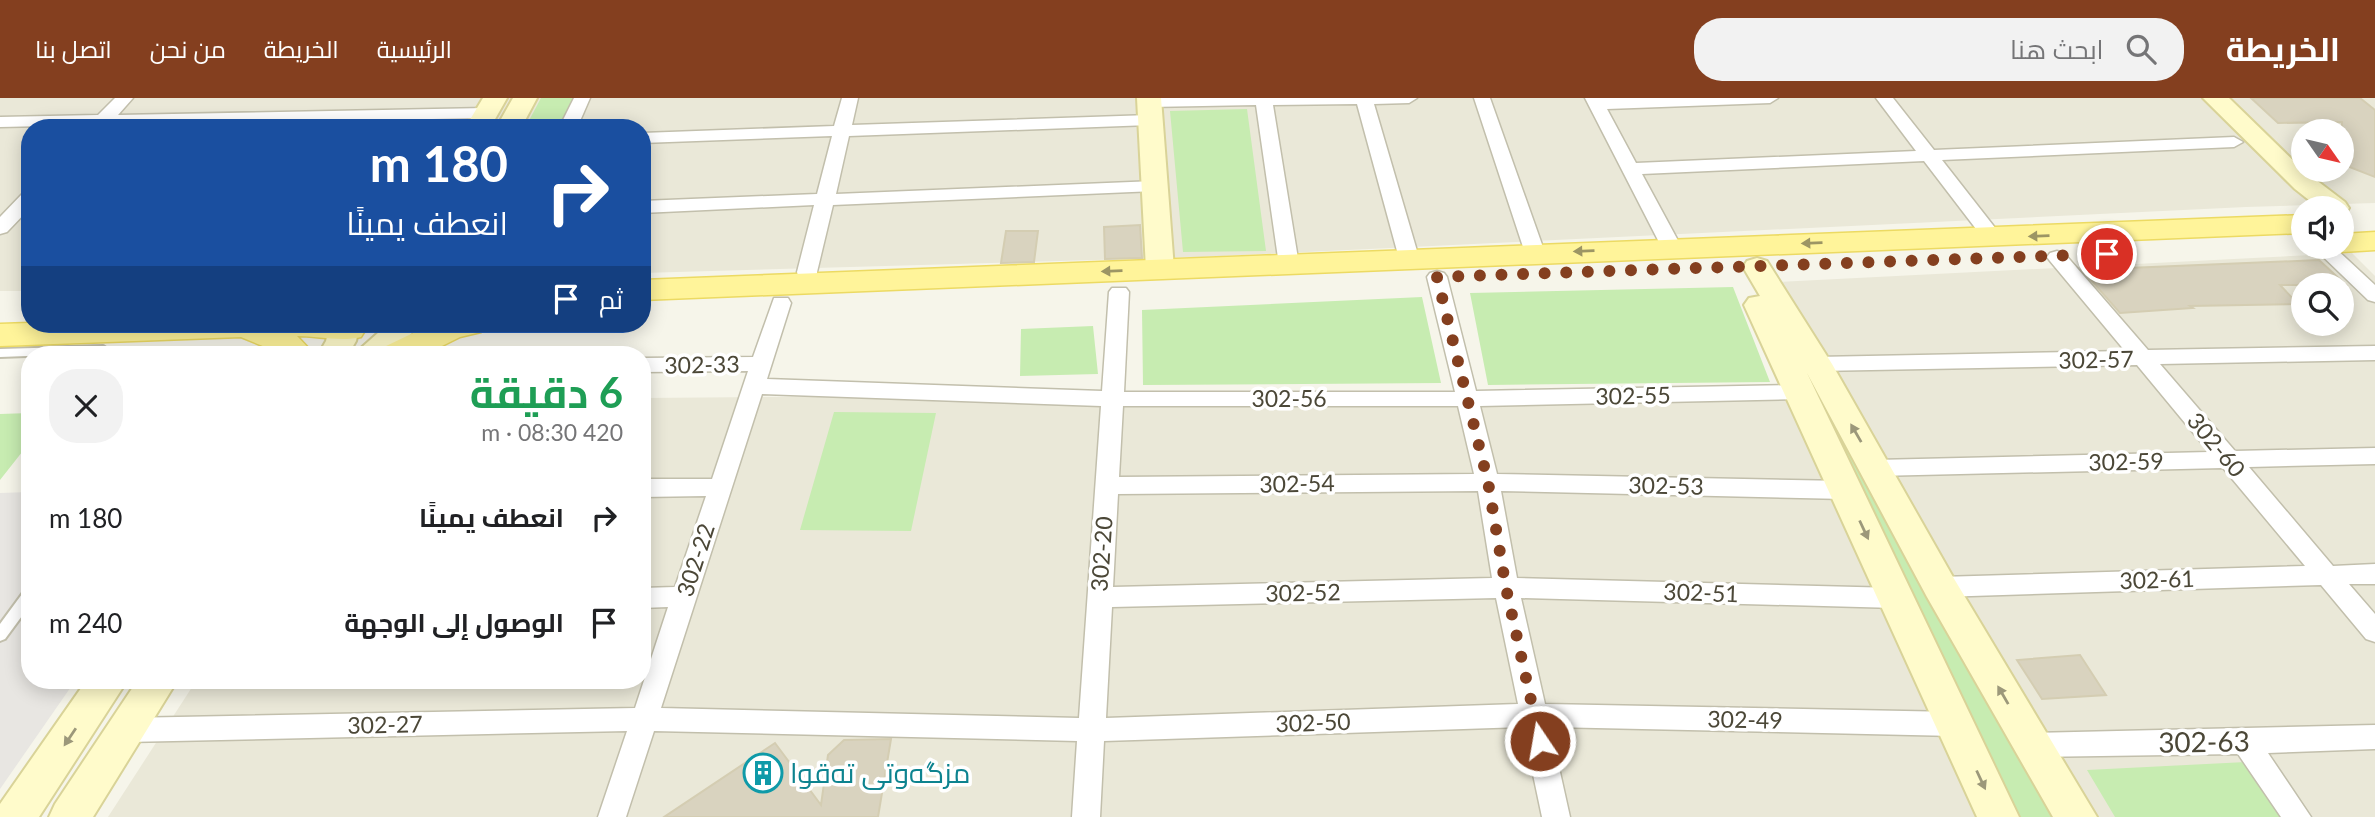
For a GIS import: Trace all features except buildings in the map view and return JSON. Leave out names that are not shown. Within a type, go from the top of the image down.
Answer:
[{"type":"main road","points":[[513,119],[525,98]]},
{"type":"main road","points":[[2193,98],[2277,183],[2304,195]]},
{"type":"main road","points":[[2216,98],[2304,195]]},
{"type":"main road","points":[[1149,106],[1160,269]]},
{"type":"main road","points":[[651,291],[781,303],[1119,292],[1425,268],[1535,253],[1993,238],[2291,237]]},
{"type":"main road","points":[[651,308],[808,282],[1289,265],[1425,268],[1748,268],[2057,257],[2291,238]]},
{"type":"main road","points":[[1748,268],[1808,378],[1845,490],[1998,817]]},
{"type":"main road","points":[[54,333],[98,346],[192,333]]},
{"type":"main road","points":[[265,333],[286,346]]},
{"type":"main road","points":[[356,333],[380,333]]},
{"type":"main road","points":[[384,346],[402,333]]},
{"type":"main road","points":[[1808,378],[1876,468],[1940,587],[2076,817]]},
{"type":"main road","points":[[15,817],[103,689]]},
{"type":"main road","points":[[70,817],[153,689]]},
{"type":"street","points":[[104,119],[125,98]]},
{"type":"street","points":[[222,119],[240,98]]},
{"type":"street","points":[[336,119],[352,98]]},
{"type":"street","points":[[572,119],[582,98]]},
{"type":"street","points":[[808,282],[807,272],[850,98]]},
{"type":"street","points":[[1364,98],[1407,251],[1425,268],[1467,399],[1488,482],[1506,588],[1556,817]]},
{"type":"street","points":[[651,138],[842,131],[1263,99],[1409,98]]},
{"type":"street","points":[[1482,98],[1535,253]]},
{"type":"street","points":[[1672,248],[1595,101],[1770,98]]},
{"type":"street","points":[[1884,98],[1993,238]]},
{"type":"street","points":[[1263,99],[1289,265]]},
{"type":"street","points":[[373,119],[486,113]]},
{"type":"street","points":[[0,122],[21,122]]},
{"type":"street","points":[[1632,169],[2234,142]]},
{"type":"street","points":[[651,207],[1155,186]]},
{"type":"street","points":[[0,228],[21,206]]},
{"type":"street","name":"302-60","points":[[2057,257],[2375,632]]},
{"type":"street","points":[[2327,259],[2375,296]]},
{"type":"street","name":"302-20","points":[[1086,817],[1119,292]]},
{"type":"street","name":"302-22","points":[[612,817],[781,303]]},
{"type":"street","name":"302-57","points":[[1808,378],[2144,359],[2375,353]]},
{"type":"street","name":"302-33","points":[[651,366],[1112,399]]},
{"type":"street","name":"302-55","points":[[1467,399],[1808,378]]},
{"type":"street","name":"302-56","points":[[1112,399],[1467,399]]},
{"type":"street","name":"302-59","points":[[1876,468],[2375,456]]},
{"type":"street","name":"302-53","points":[[1488,482],[1845,490]]},
{"type":"street","name":"302-54","points":[[1106,486],[1488,482]]},
{"type":"street","points":[[651,488],[720,487]]},
{"type":"street","name":"302-61","points":[[1940,587],[2375,574]]},
{"type":"street","name":"302-52","points":[[1099,597],[1506,588]]},
{"type":"street","name":"302-51","points":[[1506,588],[1896,598]]},
{"type":"street","points":[[651,598],[684,597]]},
{"type":"street","name":"302-49","points":[[1534,715],[1955,724]]},
{"type":"street","name":"302-50","points":[[644,719],[1091,730],[1534,715]]},
{"type":"street","name":"302-27","points":[[126,730],[644,719]]},
{"type":"street","name":"302-63","points":[[2032,744],[2245,742],[2375,737]]},
{"type":"street","points":[[2245,742],[2297,817]]},
{"type":"lane","points":[[0,354],[21,352]]},
{"type":"lane","points":[[0,635],[21,606]]},
{"type":"shaded area","points":[[0,98],[2375,98],[2375,203],[2354,204],[2354,196],[2291,196],[2291,206],[1201,257],[651,273],[651,119],[21,119],[21,291],[0,291]]},
{"type":"shaded area","points":[[2354,255],[2375,276],[2375,817],[108,817],[191,689],[651,689],[651,398],[1842,389],[1778,282],[2291,256],[2291,259],[2354,259]]},
{"type":"shaded area","points":[[21,492],[21,689],[69,689],[0,789],[0,493]]},
{"type":"green space","points":[[541,98],[576,98],[566,119],[530,119]]},
{"type":"green space","points":[[1247,109],[1266,251],[1183,252],[1170,111]]},
{"type":"green space","points":[[1733,287],[1770,382],[1488,385],[1470,293]]},
{"type":"green space","points":[[1422,297],[1441,383],[1143,385],[1142,310]]},
{"type":"green space","points":[[1093,326],[1098,374],[1020,376],[1021,329]]},
{"type":"green space","points":[[1806,367],[2061,817],[2017,817],[1798,368]]},
{"type":"green space","points":[[834,412],[936,413],[911,531],[800,530]]},
{"type":"green space","points":[[21,413],[21,453],[0,480],[0,414]]},
{"type":"green space","points":[[2246,762],[2283,817],[2115,817],[2087,770]]},
{"type":"place","name":"مزگه‌وتی ته‌قوا","points":[[763,773]]},
{"type":"route","points":[[1540,741],[1506,588],[1488,482],[1437,277],[1740,269],[2107,254]]}]
